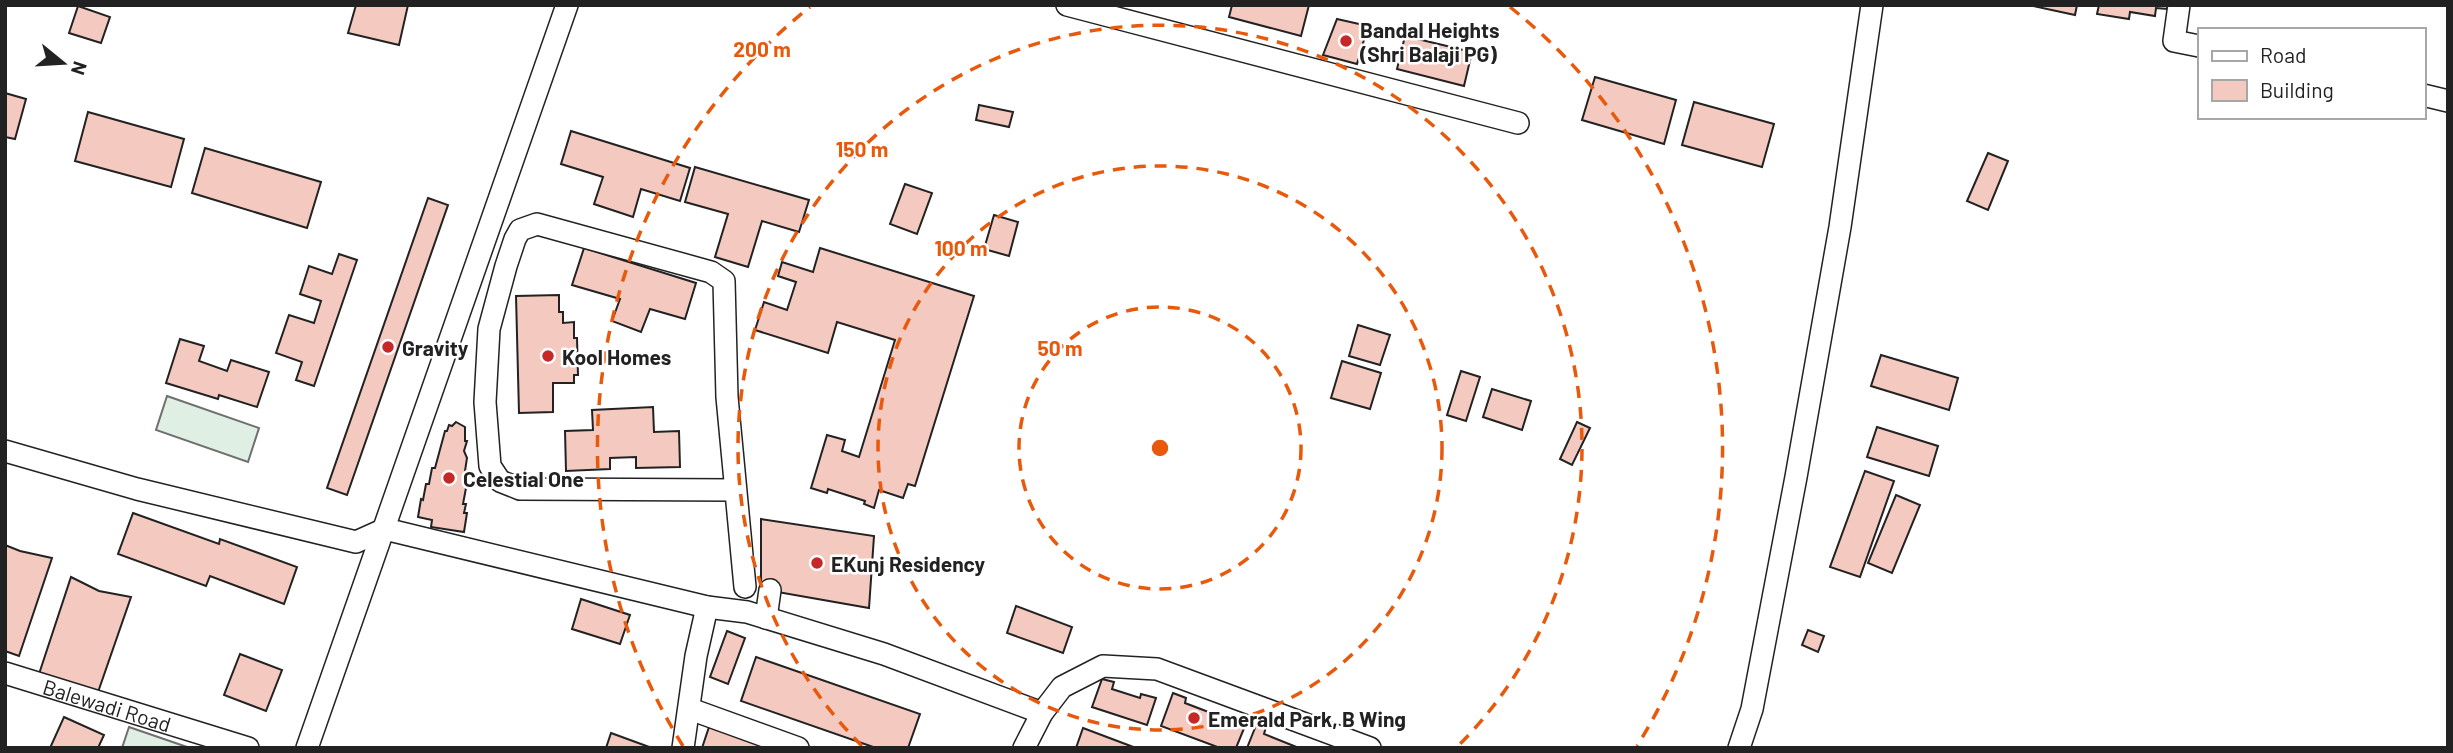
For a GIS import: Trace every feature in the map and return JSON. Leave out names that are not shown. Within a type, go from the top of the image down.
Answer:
[{"type":"street","points":[[307,748],[567,5]]},
{"type":"street","points":[[1067,5],[1518,123]]},
{"type":"street","points":[[1739,748],[1752,709],[1798,464],[1840,227],[1872,5]]},
{"type":"street","points":[[2179,5],[2174,41],[2198,46]]},
{"type":"street","points":[[2425,95],[2448,100]]},
{"type":"street","points":[[735,490],[520,489],[500,481],[490,466],[485,402],[489,329],[506,266],[520,230],[537,224],[711,272],[724,281],[727,397],[745,587]]},
{"type":"street","points":[[5,451],[137,489],[356,542],[385,529],[707,607],[747,612],[884,654],[1042,713]]},
{"type":"street","points":[[766,618],[769,590]]},
{"type":"street","points":[[683,748],[696,656],[707,607]]},
{"type":"street","points":[[1024,748],[1042,713],[1062,687],[1104,666],[1157,668],[1370,748]]},
{"type":"street","name":"Balewadi Road","points":[[5,673],[248,748]]},
{"type":"street","points":[[690,709],[798,748]]},
{"type":"green space","points":[[167,396],[259,428],[248,462],[156,430]]},
{"type":"green space","points":[[129,727],[190,748],[122,748]]},
{"type":"building","points":[[356,5],[408,5],[399,45],[348,33]]},
{"type":"building","points":[[1232,5],[1309,5],[1301,36],[1229,17]]},
{"type":"building","points":[[2028,5],[2077,5],[2075,15]]},
{"type":"building","points":[[2099,5],[2168,5],[2167,9],[2156,8],[2155,16],[2130,12],[2129,19],[2097,14]]},
{"type":"building","points":[[78,6],[110,17],[101,43],[69,33]]},
{"type":"building","name":"Bandal Heights (Shri Balaji PG)","points":[[1337,19],[1368,26],[1357,64],[1323,55]]},
{"type":"building","points":[[1405,36],[1472,52],[1464,86],[1397,69]]},
{"type":"building","points":[[1595,77],[1676,100],[1664,144],[1582,120]]},
{"type":"building","points":[[5,93],[26,99],[15,139],[5,137]]},
{"type":"building","points":[[1694,102],[1774,124],[1762,167],[1682,145]]},
{"type":"building","points":[[979,105],[1013,112],[1009,127],[976,120]]},
{"type":"building","points":[[88,112],[184,139],[171,187],[75,161]]},
{"type":"building","points":[[571,131],[690,168],[680,201],[641,189],[633,217],[594,204],[603,177],[561,164]]},
{"type":"building","points":[[205,148],[321,182],[307,228],[192,193]]},
{"type":"building","points":[[1988,153],[2008,161],[1988,210],[1967,201]]},
{"type":"building","points":[[695,167],[809,200],[799,232],[762,221],[748,267],[715,257],[728,214],[685,202]]},
{"type":"building","points":[[905,184],[932,193],[917,234],[890,224]]},
{"type":"building","name":"Gravity","points":[[428,198],[448,205],[347,495],[327,488]]},
{"type":"building","points":[[994,215],[1018,222],[1009,256],[984,249]]},
{"type":"building","points":[[584,248],[696,283],[685,319],[650,309],[641,332],[612,321],[620,299],[572,285]]},
{"type":"building","points":[[820,248],[974,296],[915,486],[908,484],[903,498],[879,490],[874,508],[864,504],[865,501],[828,489],[827,493],[811,488],[827,435],[845,440],[842,451],[859,457],[895,340],[837,322],[828,353],[755,330],[764,302],[787,310],[796,282],[778,276],[782,262],[813,272]]},
{"type":"building","points":[[339,254],[357,260],[314,386],[296,380],[302,362],[276,353],[289,315],[314,323],[321,301],[300,294],[309,266],[332,274]]},
{"type":"building","name":"Kool Homes","points":[[559,295],[559,312],[563,312],[563,323],[574,322],[578,375],[574,375],[574,383],[553,383],[553,412],[519,413],[516,296]]},
{"type":"building","points":[[1358,325],[1390,335],[1380,365],[1349,356]]},
{"type":"building","points":[[180,339],[204,346],[199,361],[227,371],[231,360],[269,372],[257,407],[219,395],[218,399],[166,383]]},
{"type":"building","points":[[1881,355],[1958,378],[1949,410],[1871,386]]},
{"type":"building","points":[[1342,361],[1381,373],[1370,409],[1331,398]]},
{"type":"building","points":[[1461,371],[1480,377],[1466,421],[1447,415]]},
{"type":"building","points":[[1492,389],[1531,401],[1522,430],[1483,417]]},
{"type":"building","points":[[653,407],[654,432],[679,431],[680,467],[636,468],[636,457],[610,458],[610,469],[566,471],[565,431],[593,430],[592,410]]},
{"type":"building","name":"Celestial One","points":[[456,422],[465,427],[467,441],[464,451],[467,458],[465,471],[469,472],[463,504],[466,504],[464,513],[467,513],[464,532],[431,527],[432,520],[418,517],[421,499],[423,500],[426,484],[429,484],[432,468],[435,468],[445,431],[449,425],[452,426]]},
{"type":"building","points":[[1577,422],[1590,428],[1572,465],[1560,459]]},
{"type":"building","points":[[1877,427],[1938,446],[1929,476],[1867,457]]},
{"type":"building","points":[[1865,471],[1894,481],[1860,577],[1830,567]]},
{"type":"building","points":[[1896,495],[1920,505],[1892,573],[1868,563]]},
{"type":"building","points":[[133,513],[219,544],[220,539],[297,567],[284,604],[210,576],[206,586],[118,554]]},
{"type":"building","name":"EKunj Residency","points":[[761,519],[874,536],[869,608],[761,589]]},
{"type":"building","points":[[5,545],[52,558],[19,656],[5,651]]},
{"type":"building","points":[[71,577],[99,591],[131,597],[97,695],[38,677]]},
{"type":"building","points":[[581,599],[630,615],[620,644],[572,629]]},
{"type":"building","points":[[1016,606],[1072,627],[1063,653],[1007,633]]},
{"type":"building","points":[[1808,630],[1824,636],[1818,652],[1802,645]]},
{"type":"building","points":[[727,631],[745,638],[728,684],[710,677]]},
{"type":"building","points":[[240,654],[282,670],[266,711],[224,695]]},
{"type":"building","points":[[756,657],[920,714],[908,748],[876,748],[741,701]]},
{"type":"building","points":[[1102,679],[1114,682],[1112,689],[1140,698],[1141,694],[1156,698],[1147,725],[1092,707]]},
{"type":"building","name":"Emerald Park, B Wing","points":[[1173,693],[1186,698],[1185,703],[1232,721],[1234,716],[1247,721],[1236,748],[1220,748],[1161,726]]},
{"type":"building","points":[[64,717],[104,735],[98,748],[50,748]]},
{"type":"building","points":[[1257,723],[1266,727],[1264,734],[1299,748],[1247,748]]},
{"type":"building","points":[[709,727],[769,748],[702,748]]},
{"type":"building","points":[[1083,728],[1136,748],[1076,748]]},
{"type":"building","points":[[611,733],[652,748],[606,748]]},
{"type":"place","name":"Bandal Heights (Shri Balaji PG)","points":[[1346,41]]},
{"type":"place","name":"Gravity","points":[[388,347]]},
{"type":"place","name":"Kool Homes","points":[[548,356]]},
{"type":"place","name":"Celestial One","points":[[449,478]]},
{"type":"place","name":"EKunj Residency","points":[[817,563]]},
{"type":"place","name":"Emerald Park, B Wing","points":[[1194,718]]}]
